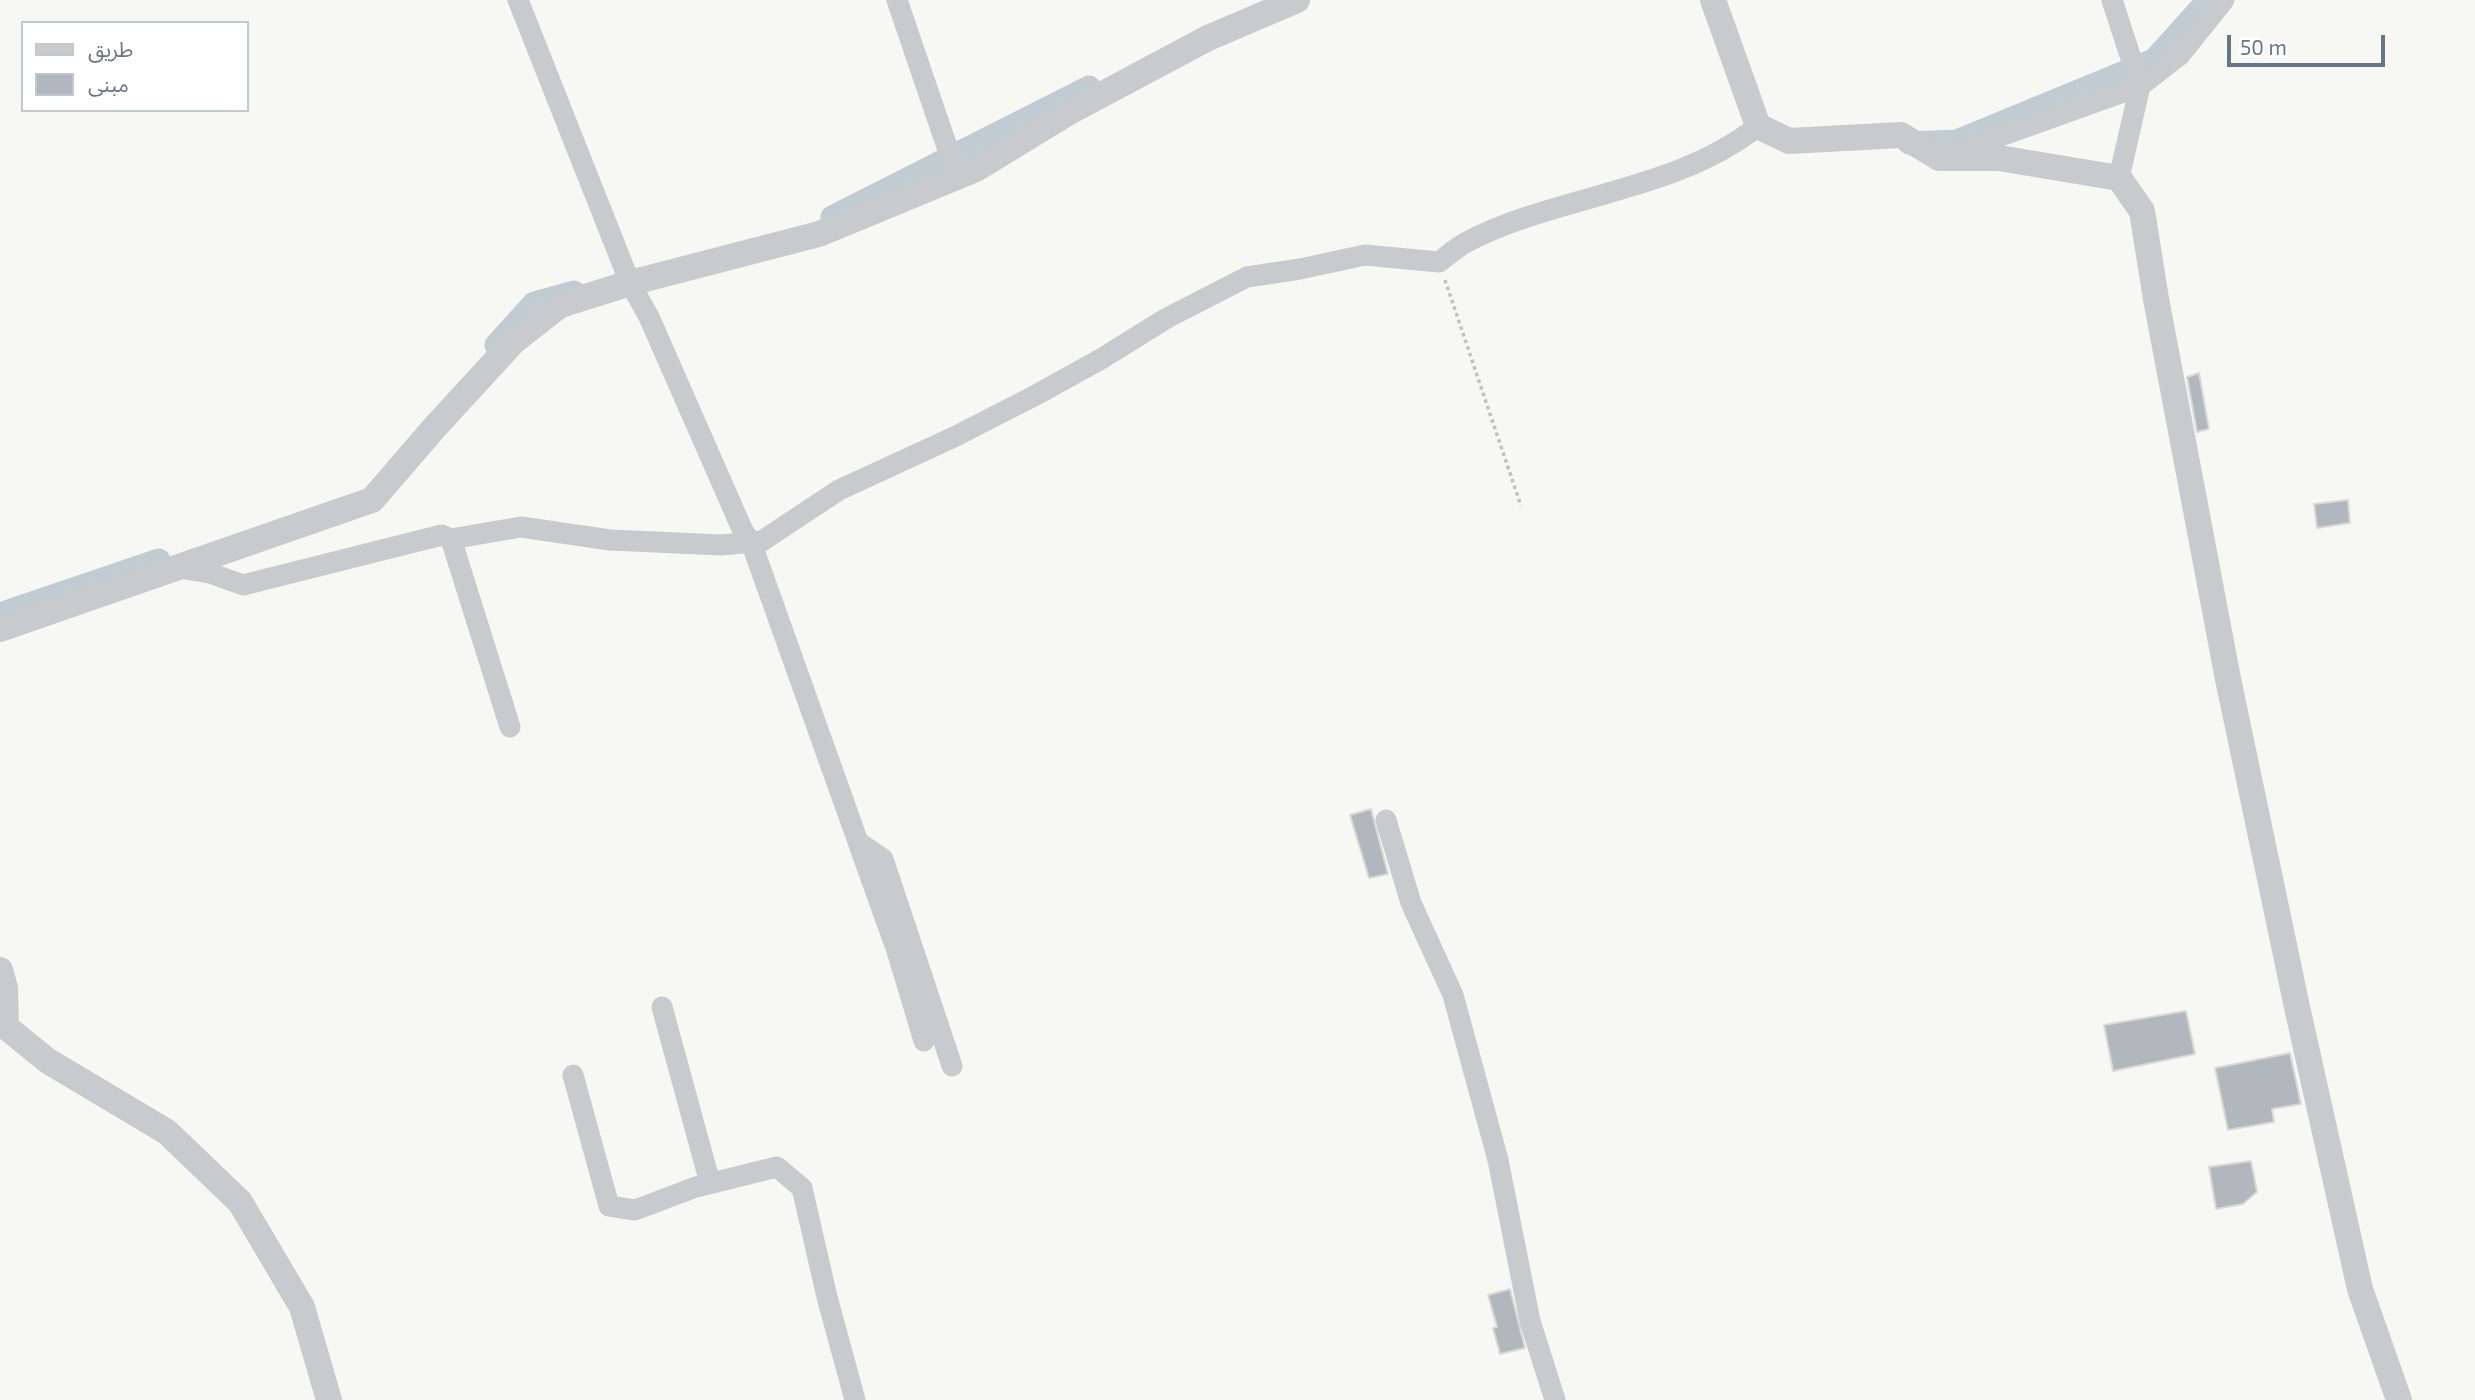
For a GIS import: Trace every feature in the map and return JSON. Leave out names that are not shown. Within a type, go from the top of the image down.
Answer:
[{"type":"street","points":[[519,0],[630,283],[649,317],[709,457],[743,531],[751,542],[897,951],[924,1041]]},
{"type":"street","points":[[897,0],[957,176]]},
{"type":"street","points":[[0,629],[372,500],[514,341],[560,305],[630,283],[819,234],[976,169],[1071,111],[1208,38],[1297,0]]},
{"type":"street","points":[[1713,0],[1758,126],[1789,141],[1901,135],[1940,158],[1999,158],[2119,178],[2142,211],[2158,313],[2225,666],[2297,1007],[2360,1289],[2399,1400]]},
{"type":"street","points":[[2112,0],[2140,86],[2119,178]]},
{"type":"street","points":[[1940,158],[2140,86],[2180,55],[2224,0]]},
{"type":"street","points":[[178,568],[210,573],[243,584],[442,535],[451,539],[521,527],[610,540],[722,545],[762,541],[839,490],[954,437],[1036,395],[1167,318],[1247,277],[1300,270],[1365,255],[1438,262],[1464,244],[1519,220],[1642,184],[1677,170],[1735,145],[1758,126]]},
{"type":"street","points":[[451,539],[510,727]]},
{"type":"street","points":[[1386,820],[1411,903],[1453,995],[1498,1160],[1530,1321],[1555,1400]]},
{"type":"street","points":[[858,842],[883,859],[953,1066]]},
{"type":"street","points":[[0,970],[5,988],[3,1027],[48,1061],[167,1132],[240,1202],[302,1307],[329,1400]]},
{"type":"street","points":[[662,1007],[710,1183]]},
{"type":"street","points":[[573,1076],[609,1206],[635,1210],[710,1183],[777,1167],[802,1188],[827,1297],[855,1400]]},
{"type":"path","points":[[1438,262],[1521,506]]},
{"type":"building","points":[[2199,373],[2209,429],[2197,432],[2187,377]]},
{"type":"building","points":[[2348,500],[2350,523],[2317,528],[2314,504]]},
{"type":"building","points":[[1371,809],[1388,874],[1369,878],[1350,815]]},
{"type":"building","points":[[2186,1011],[2195,1054],[2113,1071],[2104,1025]]},
{"type":"building","points":[[2290,1053],[2301,1104],[2272,1109],[2274,1122],[2228,1130],[2215,1068]]},
{"type":"building","points":[[2251,1161],[2257,1192],[2243,1204],[2216,1209],[2209,1167]]},
{"type":"building","points":[[1510,1289],[1525,1348],[1500,1354],[1493,1328],[1497,1327],[1488,1295]]},
{"type":"waterway","points":[[1909,143],[1957,141],[2154,60],[2208,0]]},
{"type":"waterway","points":[[832,217],[1089,87]]},
{"type":"waterway","points":[[496,345],[534,303],[574,292]]},
{"type":"waterway","points":[[0,614],[159,560]]}]
